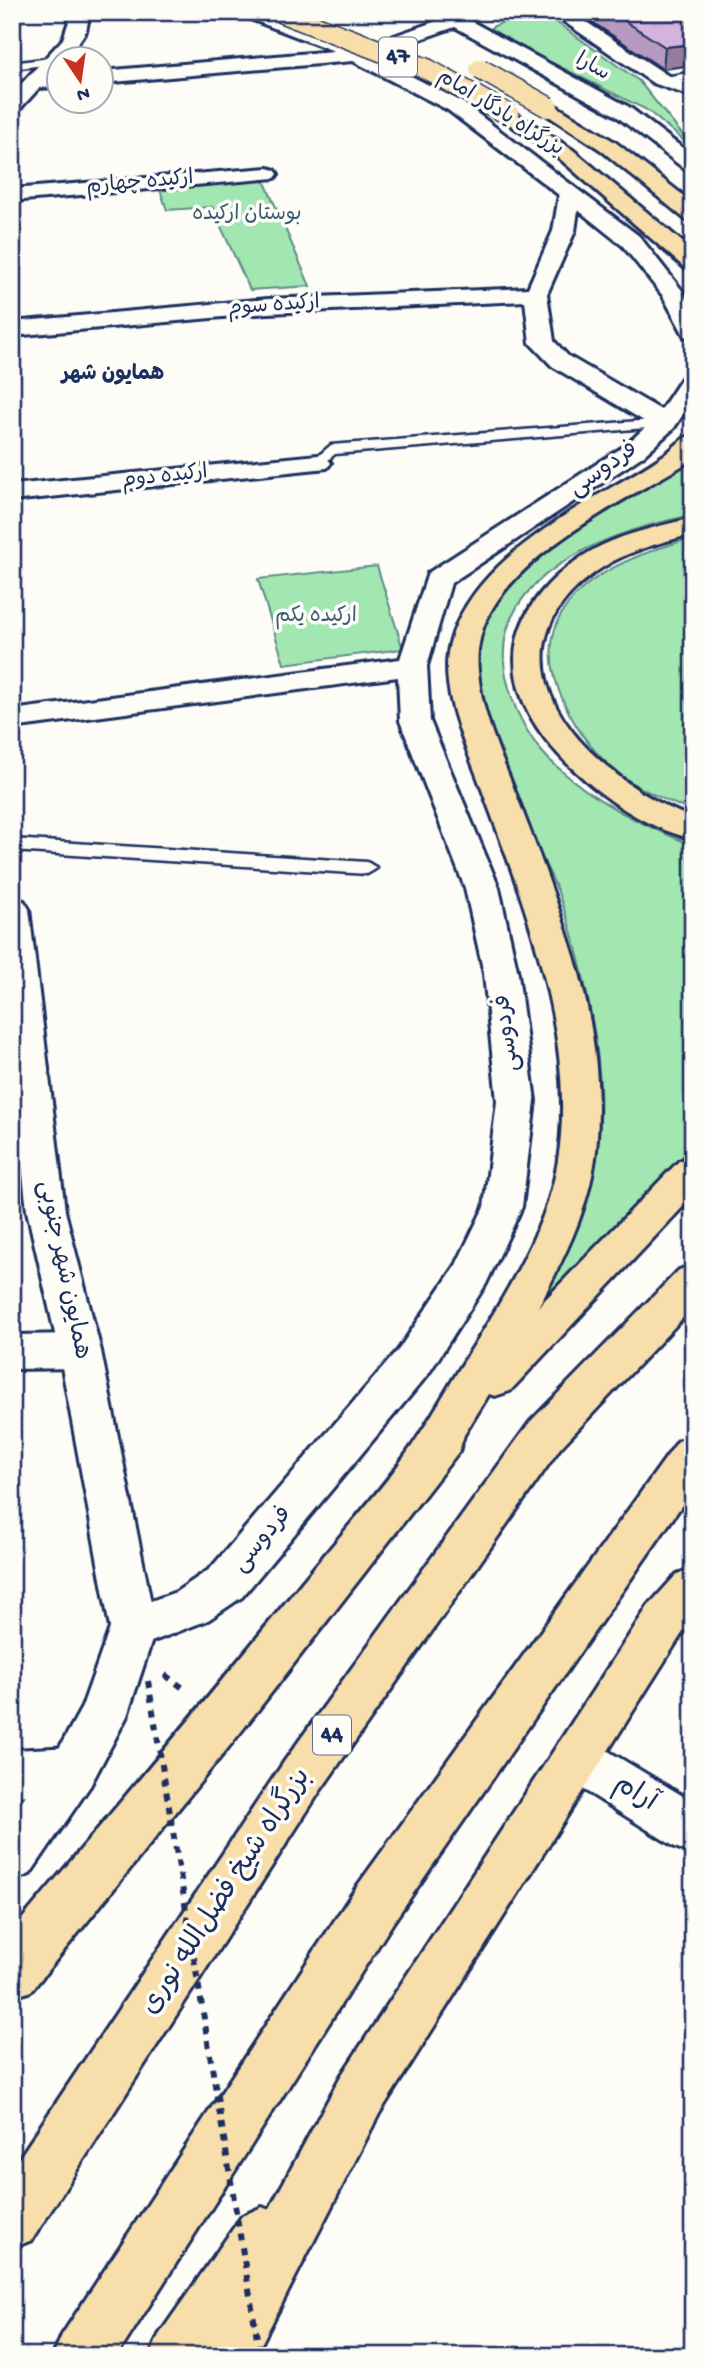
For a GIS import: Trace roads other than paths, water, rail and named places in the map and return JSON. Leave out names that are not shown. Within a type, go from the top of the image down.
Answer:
[{"type":"highway","name":"بزرگراه یادگار امام","points":[[280,12],[427,69],[509,115],[566,154],[693,263]]},
{"type":"highway","name":"بزرگراه یادگار امام","points":[[382,28],[438,50]]},
{"type":"highway","name":"بزرگراه یادگار امام","points":[[460,60],[494,75],[608,146],[690,211]]},
{"type":"highway","points":[[643,220],[693,282]]},
{"type":"highway","points":[[429,1456],[497,1342],[561,1219],[579,1145],[577,1043],[560,958],[471,714],[465,688],[464,645],[485,595],[511,566],[676,459],[679,432]]},
{"type":"highway","points":[[693,526],[664,531],[625,544],[573,575],[547,601],[534,621],[527,660],[533,698],[554,734],[575,760],[624,797],[693,829]]},
{"type":"highway","points":[[12,1972],[223,1717],[429,1456],[519,1351],[693,1171]]},
{"type":"highway","name":"بزرگراه شیخ فضل‌الله نوری","points":[[12,2220],[303,1776],[545,1435],[693,1281]]},
{"type":"highway","points":[[83,2356],[376,1903],[693,1454]]},
{"type":"highway","points":[[180,2356],[359,2095],[576,1758],[684,1603]]},
{"type":"highway","points":[[223,2356],[359,2095]]},
{"type":"street","points":[[67,46],[78,31],[81,12]]},
{"type":"street","points":[[241,12],[326,41],[455,106],[631,241],[673,294],[693,332]]},
{"type":"street","points":[[559,12],[660,79],[689,85]]},
{"type":"street","points":[[116,76],[356,55],[458,15]]},
{"type":"street","name":"سارا","points":[[458,15],[622,111],[693,166]]},
{"type":"street","points":[[14,103],[46,72]]},
{"type":"street","points":[[37,82],[46,81]]},
{"type":"street","name":"ارکیده چهارم","points":[[12,195],[268,174]]},
{"type":"street","name":"فردوسی","points":[[570,194],[564,230],[536,294],[539,334],[549,352],[679,432]]},
{"type":"street","name":"ارکیده سوم","points":[[12,329],[268,306],[536,294]]},
{"type":"street","name":"فردوسی","points":[[133,1628],[192,1606],[226,1583],[414,1361],[472,1273],[503,1207],[516,1101],[501,974],[482,888],[415,721],[412,666],[438,579],[507,531],[606,471],[679,432],[693,380]]},
{"type":"street","name":"ارکیده دوم","points":[[12,493],[318,463]]},
{"type":"street","points":[[12,719],[412,666]]},
{"type":"street","name":"همایون‌ شهر جنوبی","points":[[12,909],[46,1211],[80,1351],[133,1628]]},
{"type":"street","points":[[12,1352],[80,1351]]},
{"type":"street","points":[[12,1857],[73,1770],[103,1716],[133,1628]]},
{"type":"street","name":"آرام","points":[[576,1758],[693,1830]]},
{"type":"street","points":[[12,1773],[73,1770]]},
{"type":"lane","points":[[12,65],[46,61]]},
{"type":"lane","points":[[318,463],[331,450],[679,432]]},
{"type":"lane","points":[[12,845],[367,868]]},
{"type":"district","name":"همایون شهر","points":[[113,375]]},
{"type":"park label","name":"بوستان ارکیده","points":[[247,215]]},
{"type":"park label","name":"ارکیده یکم","points":[[316,617]]}]
